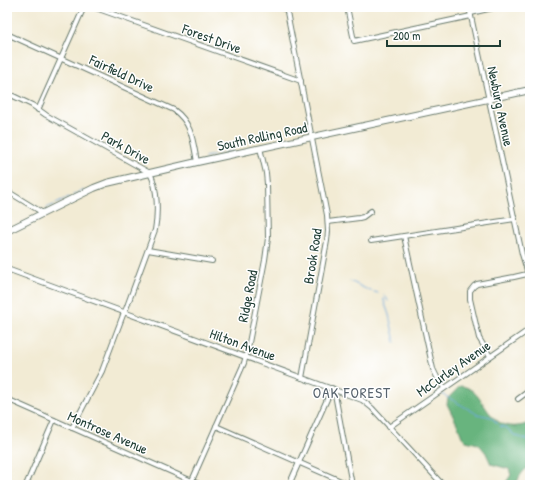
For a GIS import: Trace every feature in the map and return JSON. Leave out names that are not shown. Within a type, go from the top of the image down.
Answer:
[{"type":"main road","name":"South Rolling Road","points":[[7,231],[100,186],[116,181],[260,148],[530,90]]},
{"type":"street","points":[[38,110],[84,7]]},
{"type":"street","name":"Forest Drive","points":[[93,7],[301,81]]},
{"type":"street","points":[[279,7],[286,8]]},
{"type":"street","points":[[347,7],[354,41],[497,7]]},
{"type":"street","name":"Newburg Avenue","points":[[469,7],[522,254],[530,280]]},
{"type":"street","name":"Brook Road","points":[[286,8],[313,137],[328,222],[327,241],[302,378]]},
{"type":"street","name":"Fairfield Drive","points":[[7,34],[168,107],[180,114],[191,132],[198,162]]},
{"type":"street","name":"Park Drive","points":[[7,93],[22,100],[150,173],[152,176],[156,198],[157,221],[155,230],[102,370],[72,428]]},
{"type":"street","name":"Ridge Road","points":[[191,483],[246,357],[268,238],[267,184],[260,148]]},
{"type":"street","points":[[7,191],[43,213]]},
{"type":"street","points":[[328,222],[359,218],[371,212]]},
{"type":"street","points":[[371,241],[515,219]]},
{"type":"street","points":[[404,236],[433,369],[444,388]]},
{"type":"street","points":[[148,250],[212,261]]},
{"type":"street","name":"Hilton Avenue","points":[[7,269],[362,400],[372,408],[443,485]]},
{"type":"street","points":[[490,356],[479,338],[470,299],[470,291],[477,284],[528,274]]},
{"type":"street","name":"McCurley Avenue","points":[[389,427],[530,329]]},
{"type":"street","points":[[289,485],[333,389]]},
{"type":"street","points":[[333,389],[351,485]]},
{"type":"street","points":[[518,399],[530,390]]},
{"type":"street","name":"Montrose Avenue","points":[[7,399],[191,483],[201,485]]},
{"type":"street","points":[[26,485],[54,420]]},
{"type":"street","points":[[216,426],[351,485]]},
{"type":"green space","points":[[460,386],[469,389],[476,395],[495,419],[504,425],[515,426],[530,423],[530,466],[520,475],[517,483],[518,485],[504,485],[511,475],[509,469],[491,464],[486,453],[478,444],[466,441],[462,437],[447,404],[448,398]]},
{"type":"waterway","points":[[218,154],[232,151]]},
{"type":"waterway","points":[[205,157],[214,155]]},
{"type":"waterway","points":[[73,195],[83,190]]},
{"type":"waterway","points":[[56,203],[69,197]]},
{"type":"waterway","points":[[46,208],[54,205]]},
{"type":"waterway","points":[[29,223],[41,218]]},
{"type":"waterway","points":[[350,281],[378,293]]},
{"type":"waterway","points":[[384,296],[388,301]]},
{"type":"waterway","points":[[386,297],[384,301],[389,315],[395,342]]},
{"type":"waterway","points":[[442,394],[477,414],[491,417],[500,426],[507,428],[514,435],[530,440]]},
{"type":"district","name":"OAK FOREST","points":[[352,392]]}]
